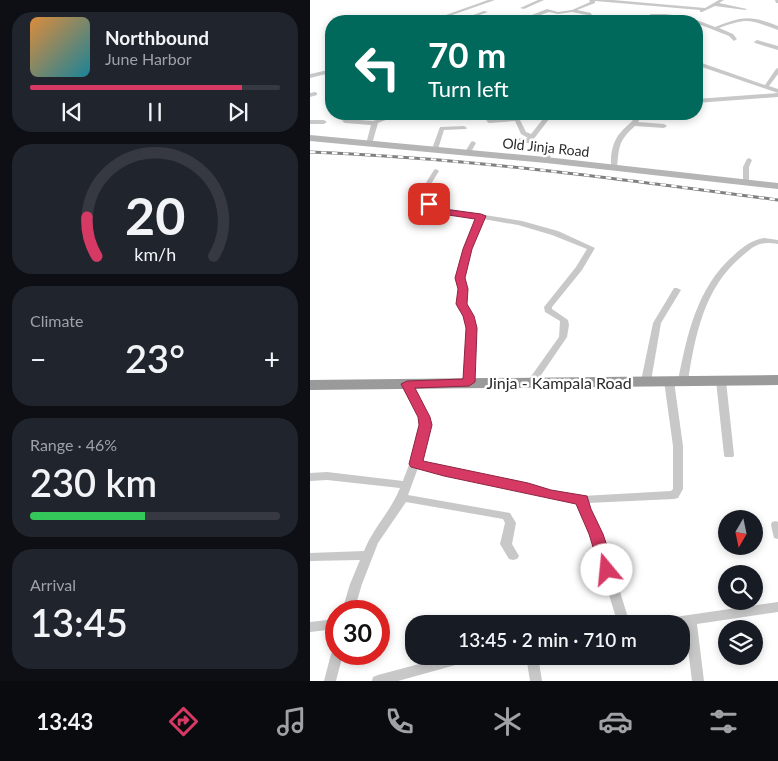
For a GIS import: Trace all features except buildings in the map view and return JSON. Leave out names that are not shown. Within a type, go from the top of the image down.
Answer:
[{"type":"highway","name":"Jinja - Kampala Road","points":[[310,385],[778,380]]},
{"type":"main road","name":"Old Jinja Road","points":[[310,138],[468,152],[778,186]]},
{"type":"street","points":[[448,15],[493,0]]},
{"type":"street","points":[[522,8],[542,0]]},
{"type":"street","points":[[535,15],[549,10],[558,13],[572,11],[593,2],[591,0]]},
{"type":"street","points":[[596,0],[705,9]]},
{"type":"street","points":[[695,15],[722,0]]},
{"type":"street","points":[[715,4],[745,9]]},
{"type":"street","points":[[572,11],[589,15]]},
{"type":"street","points":[[477,15],[486,12]]},
{"type":"street","points":[[650,15],[665,15]]},
{"type":"street","points":[[716,28],[748,17],[778,28]]},
{"type":"street","points":[[703,24],[732,35],[734,39]]},
{"type":"street","points":[[757,42],[778,48]]},
{"type":"street","points":[[703,65],[778,91]]},
{"type":"street","points":[[766,87],[778,70]]},
{"type":"street","points":[[310,76],[325,73]]},
{"type":"street","points":[[703,100],[778,95]]},
{"type":"street","points":[[344,121],[374,123],[382,120]]},
{"type":"street","points":[[518,120],[524,133],[530,139],[551,148],[546,160]]},
{"type":"street","points":[[507,141],[530,139],[545,120]]},
{"type":"street","points":[[614,169],[617,143],[623,133],[635,124],[637,120]]},
{"type":"street","points":[[310,122],[324,122]]},
{"type":"street","points":[[369,144],[374,123]]},
{"type":"street","points":[[635,124],[664,126]]},
{"type":"street","points":[[435,149],[442,128],[464,128]]},
{"type":"street","points":[[468,152],[473,143]]},
{"type":"street","points":[[746,182],[746,167],[749,160]]},
{"type":"street","points":[[436,171],[426,189],[430,208],[435,211],[481,216],[525,224],[555,233],[591,248],[579,268],[548,307],[548,310],[564,320],[563,335],[532,382]]},
{"type":"street","points":[[469,382],[471,328],[468,316],[461,304],[463,289],[460,278],[468,249],[481,216]]},
{"type":"street","points":[[416,464],[444,472],[528,488],[550,495],[582,500],[666,496],[676,493],[678,446],[676,381],[707,293],[714,280],[736,256],[757,241],[778,242]]},
{"type":"street","points":[[646,381],[657,323],[677,290]]},
{"type":"street","points":[[721,381],[729,455]]},
{"type":"street","points":[[351,600],[373,542],[402,498],[416,464],[425,425],[424,417],[407,384]]},
{"type":"street","points":[[310,477],[327,476],[408,485]]},
{"type":"street","points":[[402,498],[506,516],[511,523],[506,544],[513,556]]},
{"type":"street","points":[[582,500],[586,516],[596,534],[621,615]]},
{"type":"street","points":[[310,557],[368,555]]},
{"type":"street","points":[[698,681],[690,620],[778,606]]},
{"type":"street","points":[[310,627],[325,625]]},
{"type":"street","points":[[330,681],[334,665]]},
{"type":"street","points":[[378,681],[437,665]]},
{"type":"street","points":[[533,665],[536,681]]},
{"type":"railway","points":[[310,152],[486,164],[778,200]]},
{"type":"route","points":[[429,204],[430,208],[435,211],[481,216],[468,249],[460,278],[463,289],[460,299],[461,304],[468,316],[471,328],[469,382],[407,384],[424,417],[425,425],[416,464],[444,472],[528,488],[550,495],[582,500],[586,516],[596,534],[607,570]]}]
